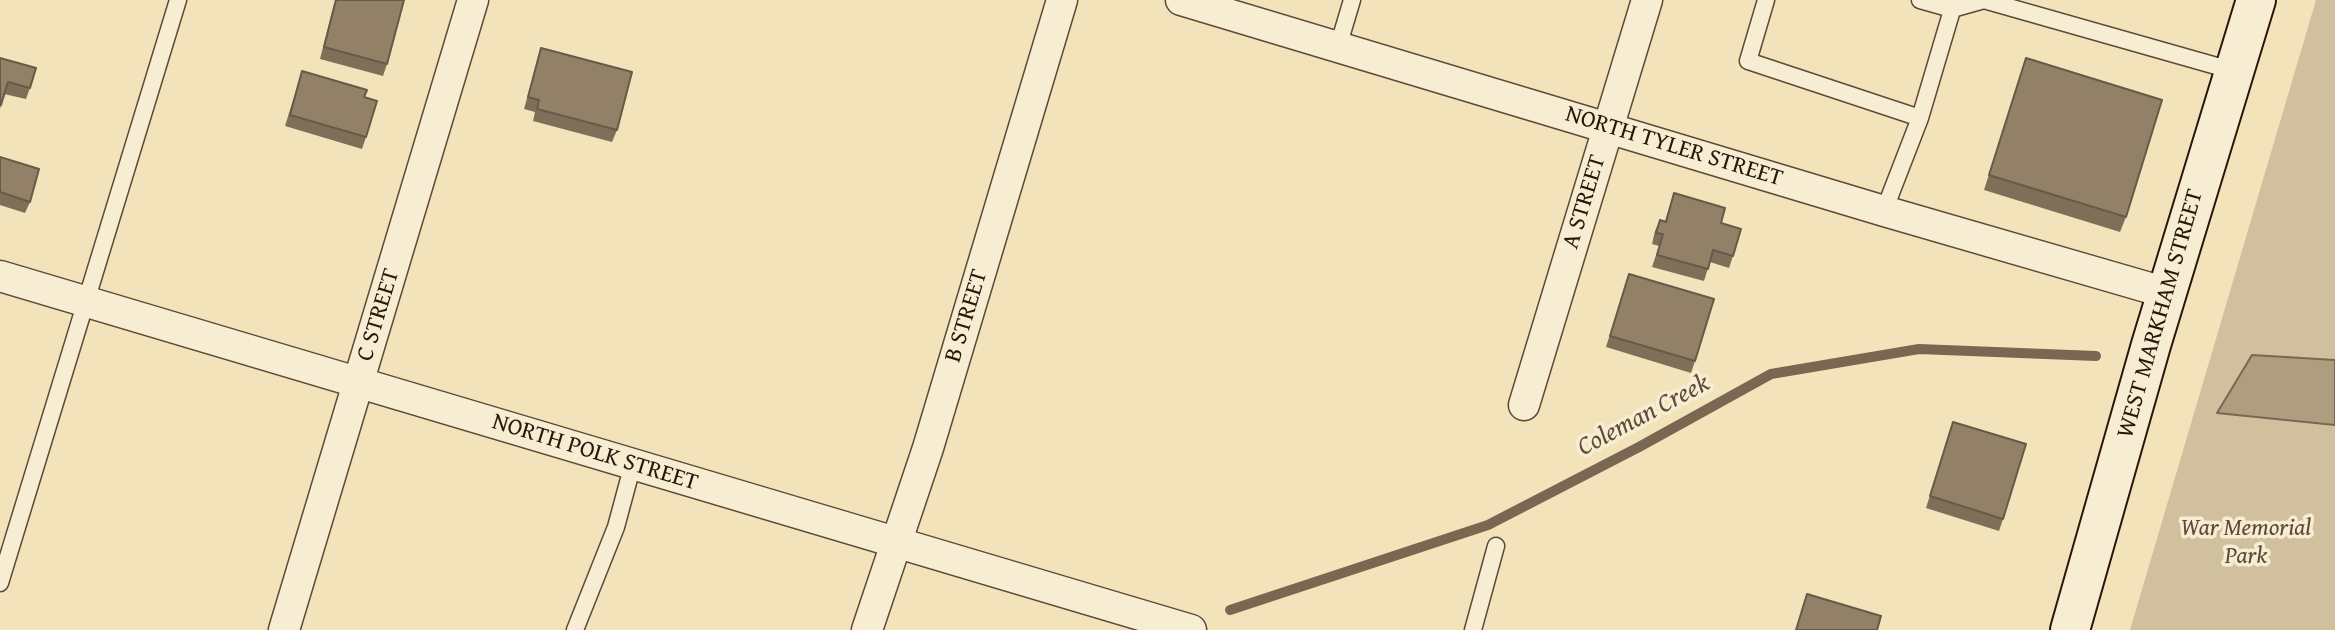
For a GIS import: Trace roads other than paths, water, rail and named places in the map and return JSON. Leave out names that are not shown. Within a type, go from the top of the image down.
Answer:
[{"type":"main road","name":"WEST MARKHAM STREET","points":[[2070,630],[2167,293],[2256,0]]},
{"type":"street","name":"C STREET","points":[[284,630],[473,0]]},
{"type":"street","name":"B STREET","points":[[867,630],[928,448],[1062,0]]},
{"type":"street","name":"NORTH TYLER STREET","points":[[1181,0],[2167,293]]},
{"type":"street","name":"A STREET","points":[[1524,405],[1647,0]]},
{"type":"street","name":"NORTH POLK STREET","points":[[0,276],[1191,630]]},
{"type":"lane","points":[[0,583],[178,0]]},
{"type":"lane","points":[[1338,47],[1352,0]]},
{"type":"lane","points":[[1766,0],[1748,61],[1920,118]]},
{"type":"lane","points":[[1920,0],[1953,5],[1984,0],[2234,71]]},
{"type":"lane","points":[[1884,211],[1920,118],[1953,5]]},
{"type":"lane","points":[[575,630],[616,527],[636,465]]},
{"type":"lane","points":[[1473,630],[1496,546]]},
{"type":"waterway","name":"Coleman Creek","points":[[1230,610],[1488,525],[1639,447],[1771,374],[1919,349],[2096,356]]},
{"type":"park label","name":"War Memorial Park","points":[[2246,543]]}]
